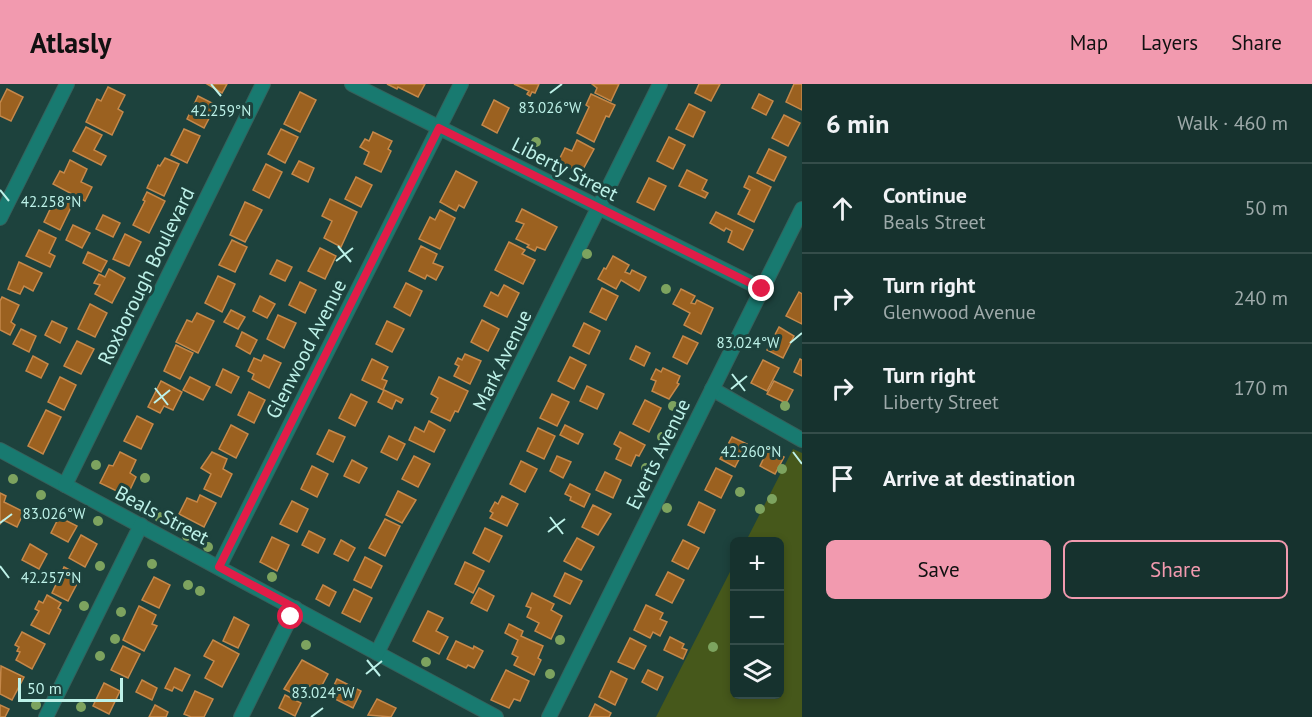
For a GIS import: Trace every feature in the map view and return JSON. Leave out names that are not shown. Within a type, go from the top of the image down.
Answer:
[{"type":"street","points":[[0,218],[67,84]]},
{"type":"street","name":"Roxborough Boulevard","points":[[65,485],[263,84]]},
{"type":"street","name":"Liberty Street","points":[[351,84],[762,289]]},
{"type":"street","name":"Glenwood Avenue","points":[[219,567],[461,84]]},
{"type":"street","name":"Mark Avenue","points":[[377,653],[660,84]]},
{"type":"street","name":"Everts Avenue","points":[[549,717],[802,209]]},
{"type":"street","points":[[712,389],[802,440]]},
{"type":"street","name":"Beals Street","points":[[0,450],[496,717]]},
{"type":"street","points":[[46,717],[141,525]]},
{"type":"street","points":[[241,717],[295,608]]},
{"type":"green space","points":[[793,449],[802,453],[802,717],[656,717],[730,572],[730,699],[784,699],[784,537],[748,537]]},
{"type":"building","points":[[207,84],[227,84],[222,93]]},
{"type":"building","points":[[387,84],[425,84],[418,97]]},
{"type":"building","points":[[514,84],[539,84],[535,93],[532,92],[530,96],[527,94],[529,91]]},
{"type":"building","points":[[592,84],[619,84],[611,101],[595,93],[597,88]]},
{"type":"building","points":[[699,84],[720,84],[711,101],[695,93]]},
{"type":"building","points":[[794,84],[802,84],[802,110],[786,102]]},
{"type":"building","points":[[108,87],[125,95],[118,109],[123,112],[112,135],[86,122],[97,99],[101,101]]},
{"type":"building","points":[[7,89],[23,97],[11,121],[0,116],[0,103]]},
{"type":"building","points":[[300,92],[316,100],[300,132],[284,124]]},
{"type":"building","points":[[591,94],[615,105],[609,117],[606,116],[594,142],[577,133],[589,107],[586,105]]},
{"type":"building","points":[[759,94],[773,101],[766,115],[752,108]]},
{"type":"building","points":[[198,96],[216,105],[204,128],[187,119]]},
{"type":"building","points":[[494,100],[509,108],[497,133],[482,125]]},
{"type":"building","points":[[689,104],[705,112],[693,137],[676,129]]},
{"type":"building","points":[[784,115],[800,123],[788,146],[772,138]]},
{"type":"building","points":[[86,127],[102,135],[94,150],[106,156],[101,165],[73,151]]},
{"type":"building","points":[[184,129],[200,136],[187,163],[171,155]]},
{"type":"building","points":[[281,129],[298,137],[285,163],[268,154]]},
{"type":"building","points":[[373,132],[392,141],[388,149],[391,151],[381,172],[364,164],[369,152],[360,147],[365,139],[369,141]]},
{"type":"building","points":[[669,137],[685,145],[673,169],[657,161]]},
{"type":"building","points":[[577,140],[594,149],[581,173],[558,162],[565,148],[572,151]]},
{"type":"building","points":[[769,149],[786,157],[774,181],[757,173]]},
{"type":"building","points":[[165,158],[179,164],[164,196],[147,188],[158,165],[160,166]]},
{"type":"building","points":[[70,160],[87,169],[81,182],[92,187],[85,201],[53,184],[60,171],[64,173]]},
{"type":"building","points":[[299,161],[314,168],[308,182],[292,174]]},
{"type":"building","points":[[266,164],[282,172],[269,198],[253,190]]},
{"type":"building","points":[[687,170],[707,180],[702,190],[708,193],[705,198],[679,186]]},
{"type":"building","points":[[456,171],[477,182],[464,208],[459,205],[456,211],[440,202]]},
{"type":"building","points":[[749,176],[771,187],[754,222],[738,214],[750,190],[744,187]]},
{"type":"building","points":[[356,177],[372,185],[361,207],[345,199]]},
{"type":"building","points":[[649,178],[666,186],[654,210],[637,202]]},
{"type":"building","points":[[147,192],[165,201],[149,233],[133,225]]},
{"type":"building","points":[[57,195],[73,203],[60,230],[44,222]]},
{"type":"building","points":[[330,199],[357,212],[341,247],[324,238],[332,221],[322,216]]},
{"type":"building","points":[[245,202],[262,210],[245,242],[230,235]]},
{"type":"building","points":[[522,209],[557,227],[545,250],[537,247],[535,251],[527,247],[529,245],[516,239],[524,224],[516,221]]},
{"type":"building","points":[[440,210],[455,218],[440,249],[419,239],[430,217],[435,220]]},
{"type":"building","points":[[716,212],[753,230],[743,250],[728,242],[732,231],[726,228],[724,231],[710,223]]},
{"type":"building","points":[[103,215],[120,223],[113,237],[96,229]]},
{"type":"building","points":[[73,225],[90,233],[82,248],[66,240]]},
{"type":"building","points":[[39,230],[56,238],[49,253],[55,256],[50,267],[26,256]]},
{"type":"building","points":[[125,234],[141,242],[129,266],[113,259]]},
{"type":"building","points":[[232,240],[247,247],[235,272],[219,265]]},
{"type":"building","points":[[509,242],[525,250],[522,254],[535,260],[523,284],[495,270]]},
{"type":"building","points":[[421,246],[437,254],[433,263],[443,267],[436,280],[427,275],[425,279],[409,271]]},
{"type":"building","points":[[320,248],[336,256],[325,279],[308,271]]},
{"type":"building","points":[[88,252],[107,261],[101,272],[83,263]]},
{"type":"building","points":[[613,256],[629,265],[625,272],[630,274],[632,270],[646,277],[639,291],[621,280],[616,289],[598,279]]},
{"type":"building","points":[[277,260],[292,267],[285,281],[270,274]]},
{"type":"building","points":[[19,262],[42,273],[33,291],[24,286],[20,294],[8,289]]},
{"type":"building","points":[[109,269],[125,278],[112,303],[95,294],[100,285],[94,283],[99,274],[105,277]]},
{"type":"building","points":[[218,276],[235,284],[222,312],[205,303]]},
{"type":"building","points":[[300,282],[316,290],[305,313],[289,305]]},
{"type":"building","points":[[406,283],[422,291],[410,316],[394,307]]},
{"type":"building","points":[[504,285],[519,293],[507,317],[484,306],[491,292],[498,296]]},
{"type":"building","points":[[602,288],[618,296],[606,320],[590,312]]},
{"type":"building","points":[[681,289],[695,296],[691,303],[695,304],[697,300],[713,308],[701,334],[684,325],[690,313],[673,304]]},
{"type":"building","points":[[799,292],[802,294],[802,324],[786,316]]},
{"type":"building","points":[[260,296],[275,304],[267,318],[253,311]]},
{"type":"building","points":[[2,297],[19,305],[11,322],[15,325],[10,335],[0,330]]},
{"type":"building","points":[[90,304],[107,313],[95,337],[78,329]]},
{"type":"building","points":[[231,310],[245,317],[238,329],[224,322]]},
{"type":"building","points":[[197,313],[214,321],[198,353],[176,342],[187,320],[192,322]]},
{"type":"building","points":[[278,315],[296,323],[284,348],[267,339]]},
{"type":"building","points":[[482,320],[499,329],[488,351],[471,342]]},
{"type":"building","points":[[52,321],[67,328],[60,343],[45,335]]},
{"type":"building","points":[[387,321],[404,329],[392,352],[376,344]]},
{"type":"building","points":[[584,323],[600,331],[589,354],[573,346]]},
{"type":"building","points":[[779,327],[794,336],[783,358],[767,350]]},
{"type":"building","points":[[21,329],[36,336],[29,352],[13,344]]},
{"type":"building","points":[[242,332],[257,340],[250,354],[236,346]]},
{"type":"building","points":[[683,336],[698,343],[687,364],[673,357]]},
{"type":"building","points":[[77,341],[94,349],[81,374],[64,366]]},
{"type":"building","points":[[176,345],[193,353],[180,379],[164,371]]},
{"type":"building","points":[[636,346],[650,353],[644,366],[630,359]]},
{"type":"building","points":[[465,354],[481,361],[470,384],[454,376],[459,366],[455,364],[458,358],[462,360]]},
{"type":"building","points":[[264,355],[281,363],[269,388],[252,379],[254,374],[248,371],[254,358],[261,361]]},
{"type":"building","points":[[33,356],[48,364],[41,378],[26,371]]},
{"type":"building","points":[[570,357],[586,365],[574,389],[558,381]]},
{"type":"building","points":[[372,359],[388,367],[382,379],[387,381],[383,390],[362,380]]},
{"type":"building","points":[[800,359],[802,360],[802,376],[794,372]]},
{"type":"building","points":[[763,360],[779,368],[767,391],[751,383]]},
{"type":"building","points":[[663,368],[680,376],[677,383],[679,384],[669,399],[652,391],[656,381],[651,379],[656,369],[661,372]]},
{"type":"building","points":[[223,369],[239,377],[231,393],[216,385]]},
{"type":"building","points":[[60,377],[76,385],[64,410],[48,402]]},
{"type":"building","points":[[190,377],[210,387],[203,400],[183,390]]},
{"type":"building","points":[[439,377],[468,391],[458,412],[455,411],[450,421],[431,412],[438,398],[431,394]]},
{"type":"building","points":[[161,381],[182,392],[173,410],[164,406],[160,413],[148,407]]},
{"type":"building","points":[[774,381],[793,390],[786,403],[767,394]]},
{"type":"building","points":[[587,386],[604,394],[597,409],[580,401]]},
{"type":"building","points":[[384,390],[403,399],[401,403],[396,400],[392,409],[378,402]]},
{"type":"building","points":[[249,392],[265,400],[254,423],[238,415]]},
{"type":"building","points":[[351,394],[367,402],[355,426],[339,418]]},
{"type":"building","points":[[552,394],[569,402],[557,426],[540,418]]},
{"type":"building","points":[[645,400],[661,408],[649,432],[633,424]]},
{"type":"building","points":[[46,410],[61,417],[43,454],[28,446]]},
{"type":"building","points":[[137,416],[153,424],[141,449],[124,441]]},
{"type":"building","points":[[429,421],[445,430],[434,452],[409,440],[415,427],[424,432]]},
{"type":"building","points":[[231,425],[248,434],[236,458],[219,449]]},
{"type":"building","points":[[565,425],[583,434],[578,444],[560,435]]},
{"type":"building","points":[[538,428],[555,436],[544,459],[527,451]]},
{"type":"building","points":[[329,430],[345,437],[333,462],[317,454]]},
{"type":"building","points":[[620,432],[645,445],[639,456],[636,455],[631,466],[616,459],[621,448],[614,444]]},
{"type":"building","points":[[389,436],[405,444],[397,460],[381,452]]},
{"type":"building","points":[[732,437],[747,444],[735,467],[720,459]]},
{"type":"building","points":[[768,449],[784,457],[775,474],[760,466]]},
{"type":"building","points":[[120,452],[136,460],[130,473],[136,477],[127,496],[100,483],[109,465],[113,466]]},
{"type":"building","points":[[212,452],[227,459],[223,469],[232,474],[221,497],[204,489],[211,474],[201,468]]},
{"type":"building","points":[[414,456],[430,464],[418,487],[402,479]]},
{"type":"building","points":[[557,456],[571,462],[563,478],[550,471]]},
{"type":"building","points":[[352,460],[367,468],[359,483],[344,476]]},
{"type":"building","points":[[521,461],[537,469],[525,492],[510,484]]},
{"type":"building","points":[[312,466],[328,474],[317,497],[301,489]]},
{"type":"building","points":[[716,468],[732,476],[721,498],[705,490]]},
{"type":"building","points":[[605,472],[621,480],[613,498],[596,490]]},
{"type":"building","points":[[570,484],[590,494],[584,507],[570,500],[571,497],[565,494]]},
{"type":"building","points":[[398,491],[416,500],[402,523],[386,515]]},
{"type":"building","points":[[0,493],[6,496],[4,502],[24,512],[17,527],[3,520],[0,524]]},
{"type":"building","points":[[200,495],[216,503],[204,527],[179,514],[187,498],[197,502]]},
{"type":"building","points":[[502,496],[518,504],[507,526],[490,518],[493,513],[490,511],[495,502],[498,504]]},
{"type":"building","points":[[292,501],[308,509],[297,532],[280,524]]},
{"type":"building","points":[[699,502],[715,510],[704,533],[688,525]]},
{"type":"building","points":[[593,505],[611,514],[598,535],[582,527]]},
{"type":"building","points":[[59,517],[77,526],[68,542],[51,533]]},
{"type":"building","points":[[385,519],[400,526],[385,556],[369,548]]},
{"type":"building","points":[[485,528],[502,536],[489,562],[473,553]]},
{"type":"building","points":[[309,531],[325,539],[318,553],[302,545]]},
{"type":"building","points":[[81,535],[97,544],[85,567],[69,558]]},
{"type":"building","points":[[272,537],[289,545],[277,571],[260,562]]},
{"type":"building","points":[[577,538],[594,547],[581,570],[564,561]]},
{"type":"building","points":[[341,540],[355,548],[348,561],[334,554]]},
{"type":"building","points":[[683,540],[699,548],[688,569],[672,561]]},
{"type":"building","points":[[30,544],[47,554],[39,569],[22,560]]},
{"type":"building","points":[[365,557],[382,566],[371,588],[354,580]]},
{"type":"building","points":[[465,562],[484,571],[473,593],[455,584]]},
{"type":"building","points":[[64,567],[81,576],[68,601],[52,593],[58,580],[53,577],[56,571],[61,574]]},
{"type":"building","points":[[668,572],[684,580],[672,603],[656,595]]},
{"type":"building","points":[[565,573],[582,581],[570,604],[554,596]]},
{"type":"building","points":[[154,577],[170,585],[159,608],[142,600]]},
{"type":"building","points":[[323,585],[336,592],[329,606],[316,599]]},
{"type":"building","points":[[479,588],[494,596],[487,611],[471,603]]},
{"type":"building","points":[[354,589],[372,598],[360,622],[342,613]]},
{"type":"building","points":[[532,593],[554,604],[551,610],[562,616],[551,639],[535,631],[539,623],[527,617],[531,608],[526,606]]},
{"type":"building","points":[[47,595],[61,603],[58,608],[61,610],[49,634],[31,625],[39,611],[35,609],[39,601],[43,603]]},
{"type":"building","points":[[646,605],[663,613],[660,619],[667,622],[660,636],[653,632],[650,638],[634,630]]},
{"type":"building","points":[[139,606],[156,615],[152,624],[157,626],[144,651],[123,640]]},
{"type":"building","points":[[428,611],[443,618],[436,631],[448,637],[439,654],[413,641]]},
{"type":"building","points":[[234,617],[249,625],[238,648],[223,641]]},
{"type":"building","points":[[509,624],[523,631],[521,636],[543,646],[538,658],[541,660],[534,675],[514,665],[518,657],[512,654],[518,640],[505,633]]},
{"type":"building","points":[[22,632],[45,644],[32,669],[16,660],[20,652],[17,651],[19,647],[15,645]]},
{"type":"building","points":[[670,637],[684,644],[682,648],[687,650],[683,659],[664,650]]},
{"type":"building","points":[[630,638],[646,646],[634,669],[618,662]]},
{"type":"building","points":[[213,640],[239,654],[222,687],[205,678],[214,661],[204,656]]},
{"type":"building","points":[[456,641],[483,651],[474,668],[468,665],[466,668],[447,659]]},
{"type":"building","points":[[123,646],[140,654],[128,678],[111,670]]},
{"type":"building","points":[[302,660],[328,674],[319,691],[307,685],[300,697],[284,689]]},
{"type":"building","points":[[1,666],[24,677],[12,700],[0,694]]},
{"type":"building","points":[[175,668],[190,675],[182,691],[174,687],[172,691],[165,688]]},
{"type":"building","points":[[506,670],[529,681],[520,701],[514,699],[509,708],[491,700]]},
{"type":"building","points":[[648,670],[663,677],[657,690],[642,682]]},
{"type":"building","points":[[611,671],[627,679],[615,705],[599,697]]},
{"type":"building","points":[[337,679],[361,691],[353,708],[329,696]]},
{"type":"building","points":[[142,680],[157,688],[152,700],[136,692]]},
{"type":"building","points":[[104,683],[120,691],[109,714],[93,706]]},
{"type":"building","points":[[195,691],[213,699],[204,717],[191,717],[184,714]]},
{"type":"building","points":[[285,695],[301,703],[295,716],[279,708]]},
{"type":"building","points":[[377,699],[396,708],[391,717],[368,715]]},
{"type":"building","points":[[595,704],[611,713],[609,717],[589,717]]},
{"type":"building","points":[[0,705],[9,709],[5,717],[0,717]]},
{"type":"building","points":[[155,705],[168,712],[166,717],[149,717]]},
{"type":"route","points":[[291,617],[295,608],[219,567],[439,128],[762,289]]}]
